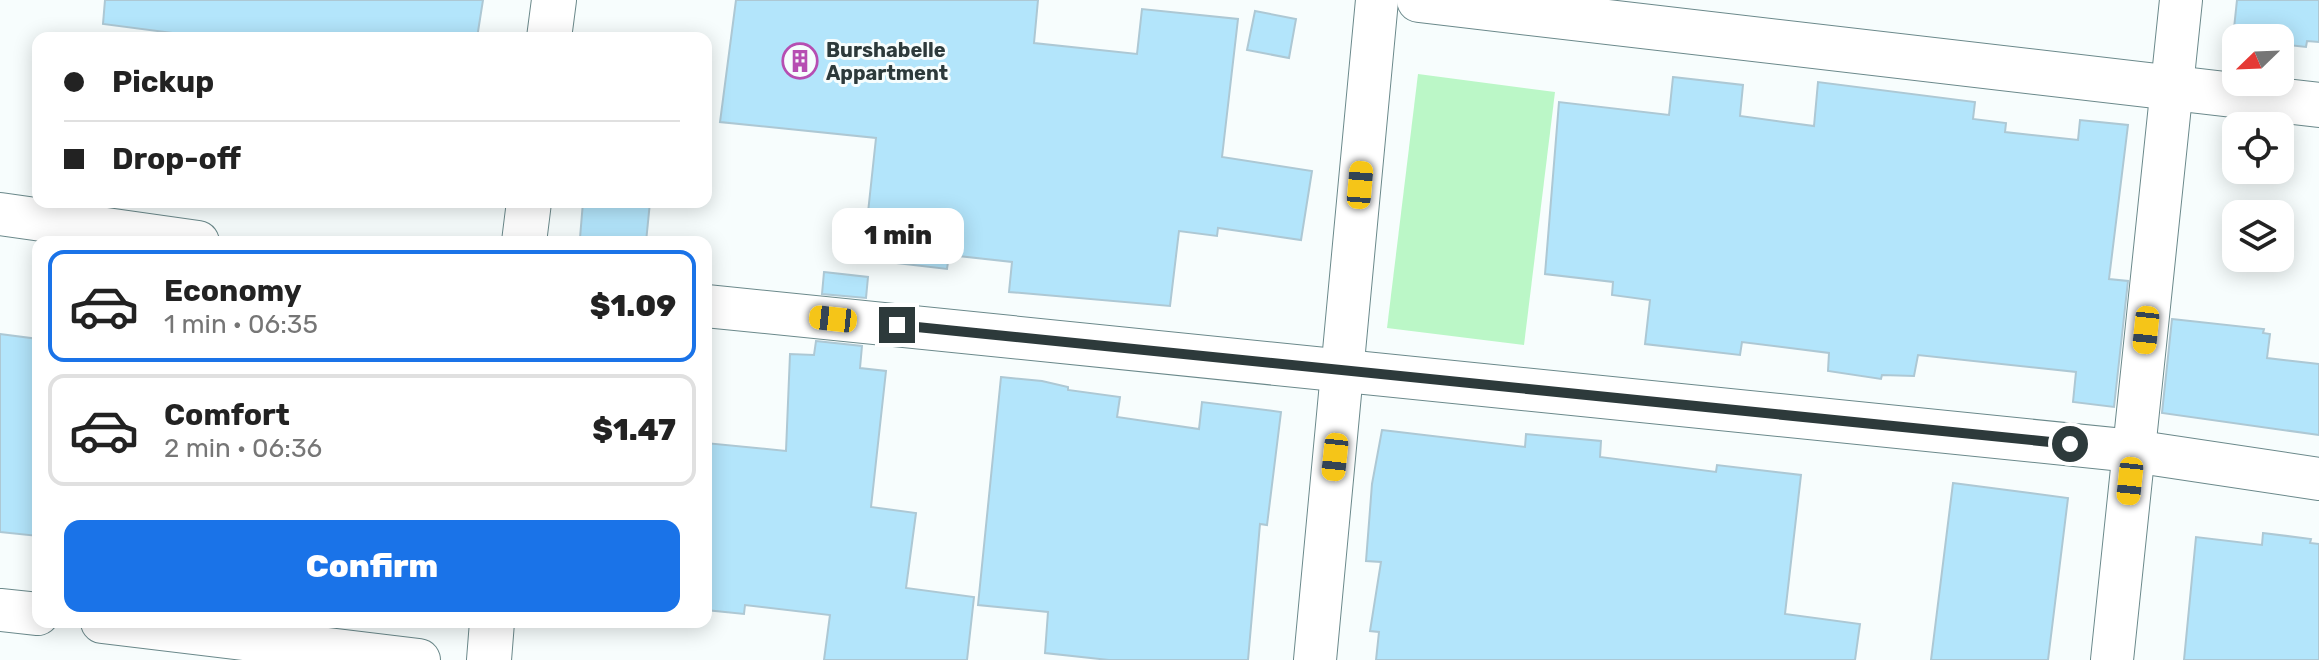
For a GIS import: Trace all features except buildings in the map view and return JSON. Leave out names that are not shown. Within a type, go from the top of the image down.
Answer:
[{"type":"main road","points":[[550,32],[554,0]]},
{"type":"main road","points":[[1419,0],[2319,105]]},
{"type":"main road","points":[[525,236],[528,208]]},
{"type":"main road","points":[[489,660],[492,628]]},
{"type":"street","points":[[1315,660],[1377,0]]},
{"type":"street","points":[[2112,660],[2181,0]]},
{"type":"street","points":[[0,214],[156,236]]},
{"type":"street","points":[[712,307],[2133,451],[2319,479]]},
{"type":"street","points":[[0,610],[32,613]]},
{"type":"street","points":[[152,628],[419,660]]},
{"type":"green space","points":[[1418,74],[1555,92],[1524,345],[1387,328]]},
{"type":"place","name":"Burshabelle Appartment","points":[[800,61]]},
{"type":"route","points":[[897,325],[2070,444]]}]
